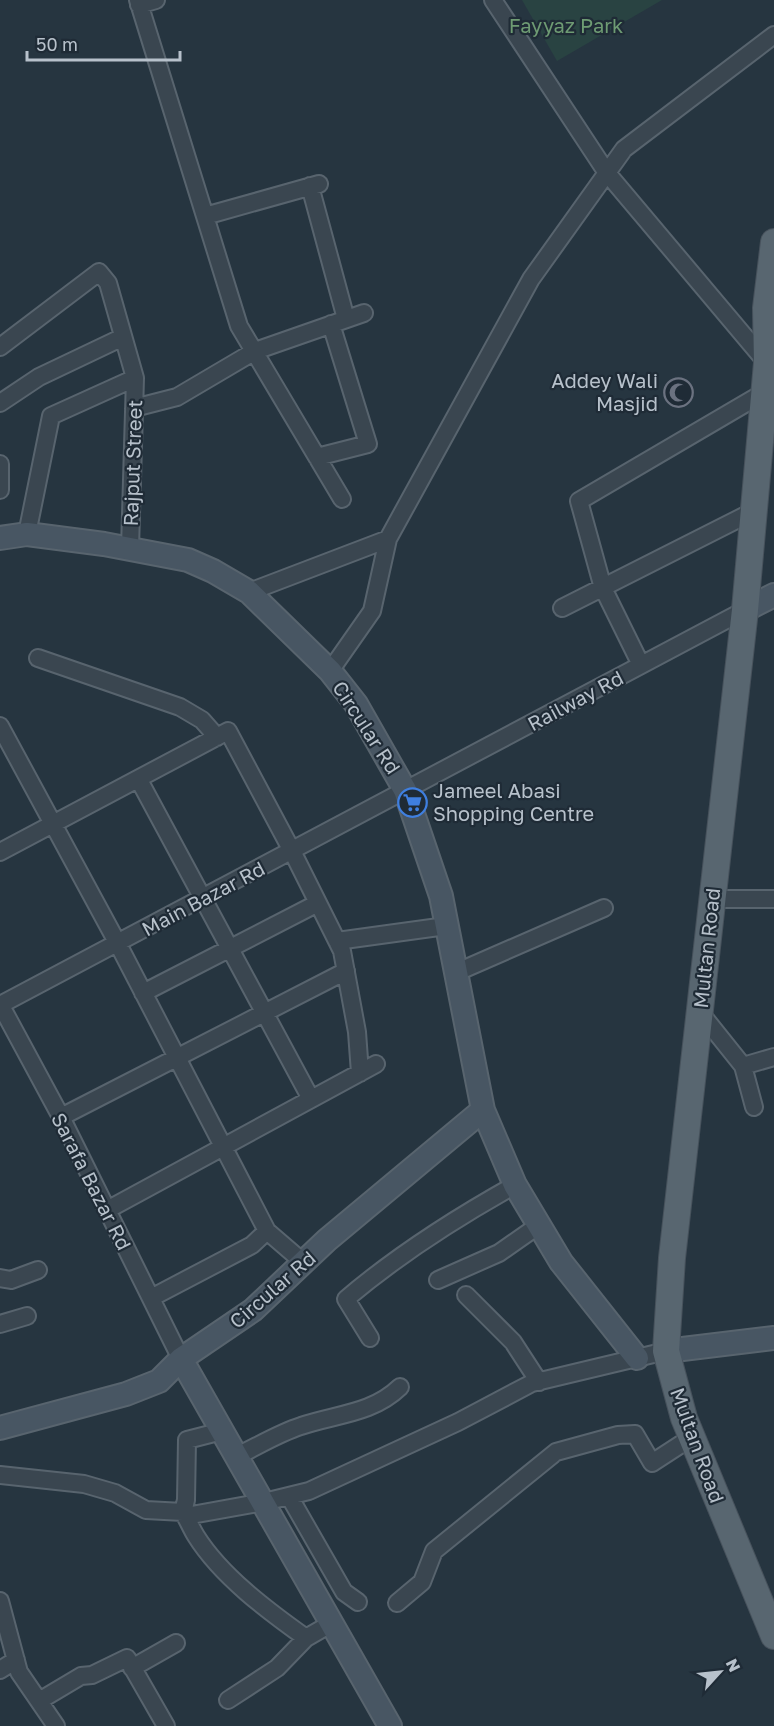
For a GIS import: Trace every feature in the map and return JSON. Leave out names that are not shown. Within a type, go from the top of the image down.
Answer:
[{"type":"main road","name":"Multan Road","points":[[773,1631],[692,1437],[666,1351],[672,1258],[745,610],[754,511],[767,442],[766,308],[774,242]]},
{"type":"street","points":[[156,0],[138,2],[239,326],[342,499]]},
{"type":"street","points":[[493,0],[607,173],[768,375],[579,501],[603,588],[641,665]]},
{"type":"street","points":[[330,671],[372,611],[388,539],[531,279],[624,149],[774,35]]},
{"type":"street","points":[[205,216],[315,185],[339,322],[368,444],[317,457]]},
{"type":"street","name":"Rajput Street","points":[[1,343],[99,272],[108,283],[135,378],[130,548]]},
{"type":"street","points":[[134,408],[177,397],[255,351],[364,313]]},
{"type":"street","points":[[0,403],[39,377],[123,337]]},
{"type":"street","name":"Rajput Street","points":[[27,534],[51,416],[135,378]]},
{"type":"street","points":[[0,464],[0,490]]},
{"type":"street","points":[[562,608],[754,511]]},
{"type":"street","name":"Circular Rd","points":[[0,538],[27,534],[130,548],[188,560],[249,592],[330,671],[356,704],[381,743],[405,790],[441,896],[483,1110],[515,1185],[561,1262],[637,1358]]},
{"type":"street","points":[[249,592],[388,539]]},
{"type":"street","points":[[745,610],[774,595]]},
{"type":"street","name":"Railway Rd","points":[[405,790],[745,610]]},
{"type":"street","points":[[38,658],[180,707],[201,720],[218,737]]},
{"type":"street","points":[[0,852],[228,731],[337,941],[346,971],[357,1032],[360,1073]]},
{"type":"street","points":[[2,734],[118,944],[267,1231],[303,1262]]},
{"type":"street","points":[[139,780],[311,1099]]},
{"type":"street","name":"Main Bazar Rd","points":[[0,1004],[118,944],[405,790]]},
{"type":"street","points":[[711,899],[774,899]]},
{"type":"street","points":[[143,993],[318,903]]},
{"type":"street","points":[[455,974],[604,908]]},
{"type":"street","points":[[337,941],[446,926]]},
{"type":"street","points":[[61,1117],[346,971]]},
{"type":"street","name":"Sarafa Bazar Rd","points":[[0,1004],[61,1117],[181,1359]]},
{"type":"street","points":[[699,1011],[743,1066],[754,1107]]},
{"type":"street","points":[[743,1066],[774,1057]]},
{"type":"street","points":[[107,1210],[376,1064]]},
{"type":"street","name":"Circular Rd","points":[[0,1428],[126,1394],[159,1381],[181,1359],[253,1310],[303,1262],[483,1110]]},
{"type":"street","points":[[370,1338],[346,1299],[388,1263],[464,1213],[515,1185]]},
{"type":"street","points":[[438,1280],[500,1253],[539,1225]]},
{"type":"street","points":[[151,1298],[252,1245],[267,1231]]},
{"type":"street","points":[[0,1278],[11,1280],[38,1270]]},
{"type":"street","points":[[466,1295],[513,1342],[539,1382]]},
{"type":"street","points":[[0,1324],[27,1316]]},
{"type":"street","points":[[0,1475],[84,1484],[116,1493],[146,1510],[184,1514],[264,1502],[309,1491],[539,1382],[666,1351],[774,1338]]},
{"type":"street","points":[[181,1359],[390,1726]]},
{"type":"street","points":[[237,1456],[298,1427],[334,1415],[364,1411],[386,1401],[400,1387]]},
{"type":"street","points":[[222,1431],[187,1440],[184,1514],[197,1538],[225,1570],[264,1608],[306,1638]]},
{"type":"street","points":[[397,1603],[422,1581],[434,1551],[556,1452],[618,1435],[634,1434],[652,1462],[692,1437]]},
{"type":"street","points":[[289,1496],[344,1592],[358,1602]]},
{"type":"street","points":[[0,1601],[19,1672],[56,1726]]},
{"type":"street","points":[[228,1700],[277,1668],[306,1638],[332,1623]]},
{"type":"street","points":[[132,1668],[176,1643]]},
{"type":"street","points":[[39,1701],[81,1676],[92,1675],[127,1658],[166,1726]]},
{"type":"street","points":[[0,1670],[16,1659]]},
{"type":"green space","name":"Fayyaz Park","points":[[522,0],[662,0],[557,61]]},
{"type":"place","name":"Addey Wali Masjid","points":[[679,392]]},
{"type":"place","name":"Jameel Abasi Shopping Centre","points":[[412,802]]}]
